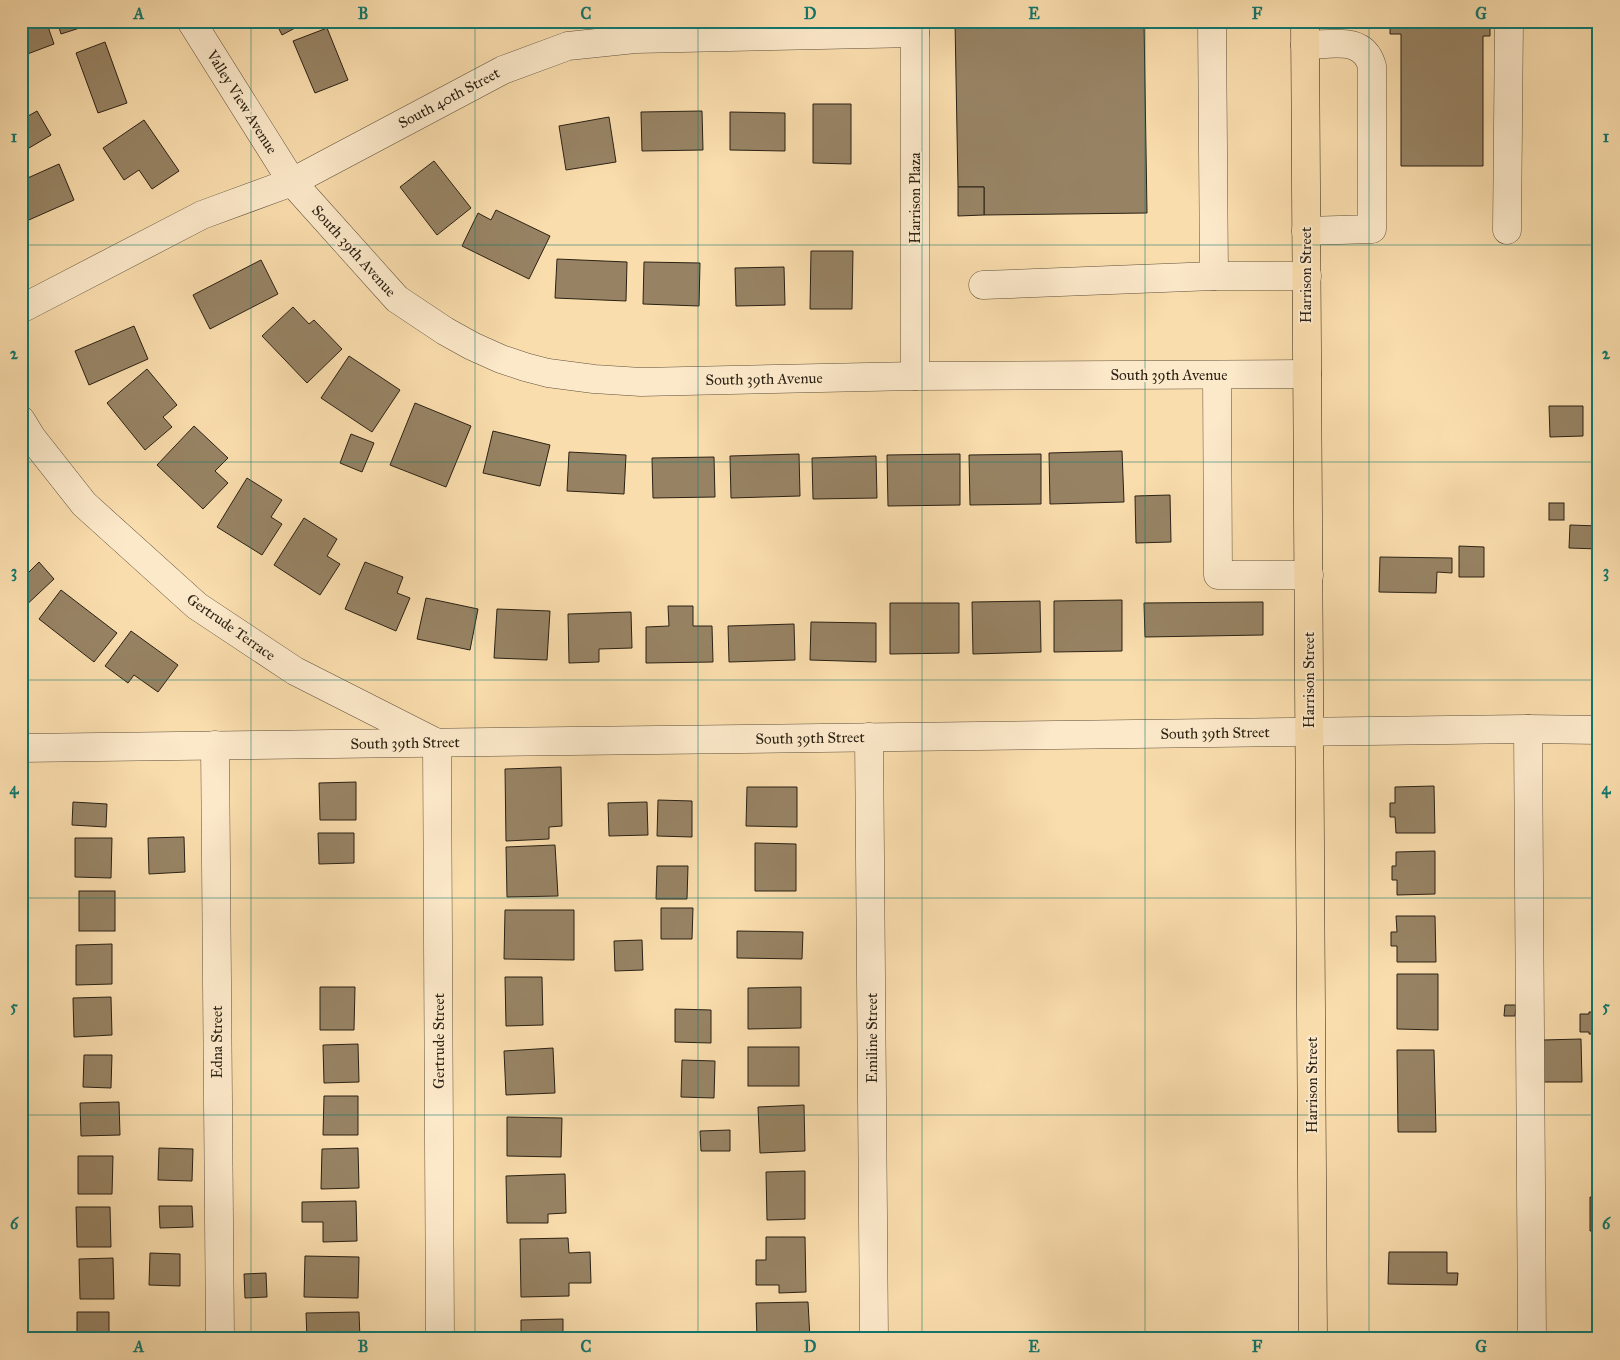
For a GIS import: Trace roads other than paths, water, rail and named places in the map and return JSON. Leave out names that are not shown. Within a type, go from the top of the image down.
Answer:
[{"type":"main road","name":"Harrison Street","points":[[1305,33],[1313,1339]]},
{"type":"street","name":"Valley View Avenue","points":[[191,21],[292,182]]},
{"type":"street","points":[[1212,21],[1214,276]]},
{"type":"street","points":[[1507,230],[1509,21]]},
{"type":"street","name":"South 40th Street","points":[[21,309],[202,215],[292,182],[503,70],[568,46],[635,39],[915,27]]},
{"type":"street","name":"Harrison Plaza","points":[[915,27],[915,376]]},
{"type":"street","points":[[1305,33],[1362,48],[1369,56],[1372,66],[1372,229],[1306,231]]},
{"type":"street","name":"South 39th Avenue","points":[[292,182],[397,299],[465,342],[501,359],[548,373],[594,379],[641,382],[915,376],[1307,374]]},
{"type":"street","points":[[984,285],[1214,276],[1307,276]]},
{"type":"street","points":[[1217,374],[1218,576],[1308,575]]},
{"type":"street","name":"Gertrude Terrace","points":[[21,420],[32,438],[84,504],[197,606],[295,671],[437,743]]},
{"type":"street","points":[[1528,729],[1532,1339]]},
{"type":"street","name":"South 39th Street","points":[[21,748],[1528,729],[1599,730]]},
{"type":"street","name":"Emiline Street","points":[[869,737],[874,1339]]},
{"type":"street","name":"Gertrude Street","points":[[437,743],[440,1339]]},
{"type":"street","name":"Edna Street","points":[[216,745],[220,1339]]}]
